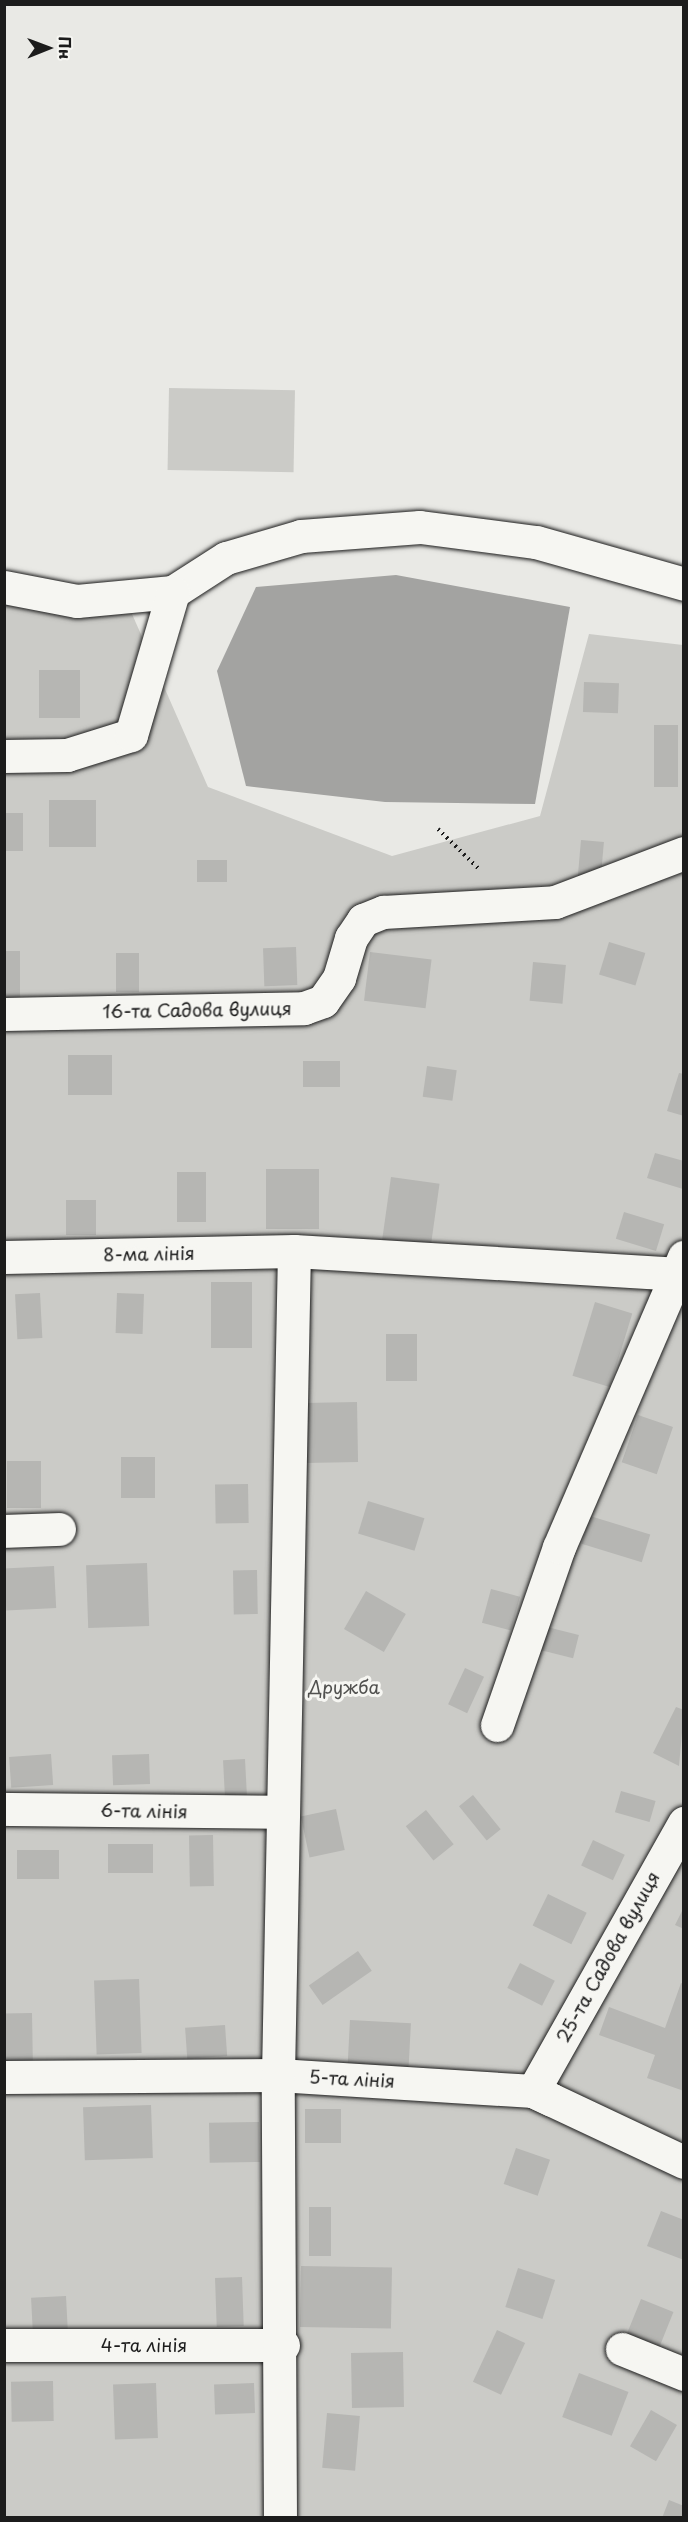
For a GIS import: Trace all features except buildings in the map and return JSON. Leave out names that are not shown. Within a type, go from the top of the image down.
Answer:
[{"type":"street","points":[[4,587],[77,602],[173,592],[226,558],[301,536],[420,527],[536,543],[684,584]]},
{"type":"street","points":[[4,756],[67,754],[131,735],[173,592]]},
{"type":"street","name":"16-та Садова вулиця","points":[[4,1014],[304,1008],[323,1001],[339,978],[363,920],[383,912],[555,902],[684,853]]},
{"type":"street","points":[[280,2517],[283,2345],[278,2075],[294,1251]]},
{"type":"street","name":"8-ма лінія","points":[[4,1257],[294,1251],[500,1267],[682,1268]]},
{"type":"street","points":[[496,1725],[559,1547],[682,1268]]},
{"type":"street","points":[[4,1531],[58,1529]]},
{"type":"street","name":"6-та лінія","points":[[4,1809],[283,1812]]},
{"type":"street","name":"25-та Садова вулиця","points":[[533,2091],[684,1822]]},
{"type":"street","name":"5-та лінія","points":[[4,2078],[278,2075],[533,2091]]},
{"type":"street","points":[[533,2091],[684,2162]]},
{"type":"street","name":"4-та лінія","points":[[4,2345],[283,2345]]},
{"type":"street","points":[[622,2349],[684,2374]]},
{"type":"path","points":[[438,829],[515,904]]},
{"type":"green space","points":[[169,388],[295,390],[294,472],[168,470]]},
{"type":"green space","name":"Дружба","points":[[5,572],[125,598],[208,787],[392,856],[540,816],[589,634],[683,645],[683,2517],[5,2518]]},
{"type":"shaded area","points":[[396,575],[570,607],[535,804],[385,802],[246,786],[217,671],[256,587]]}]
